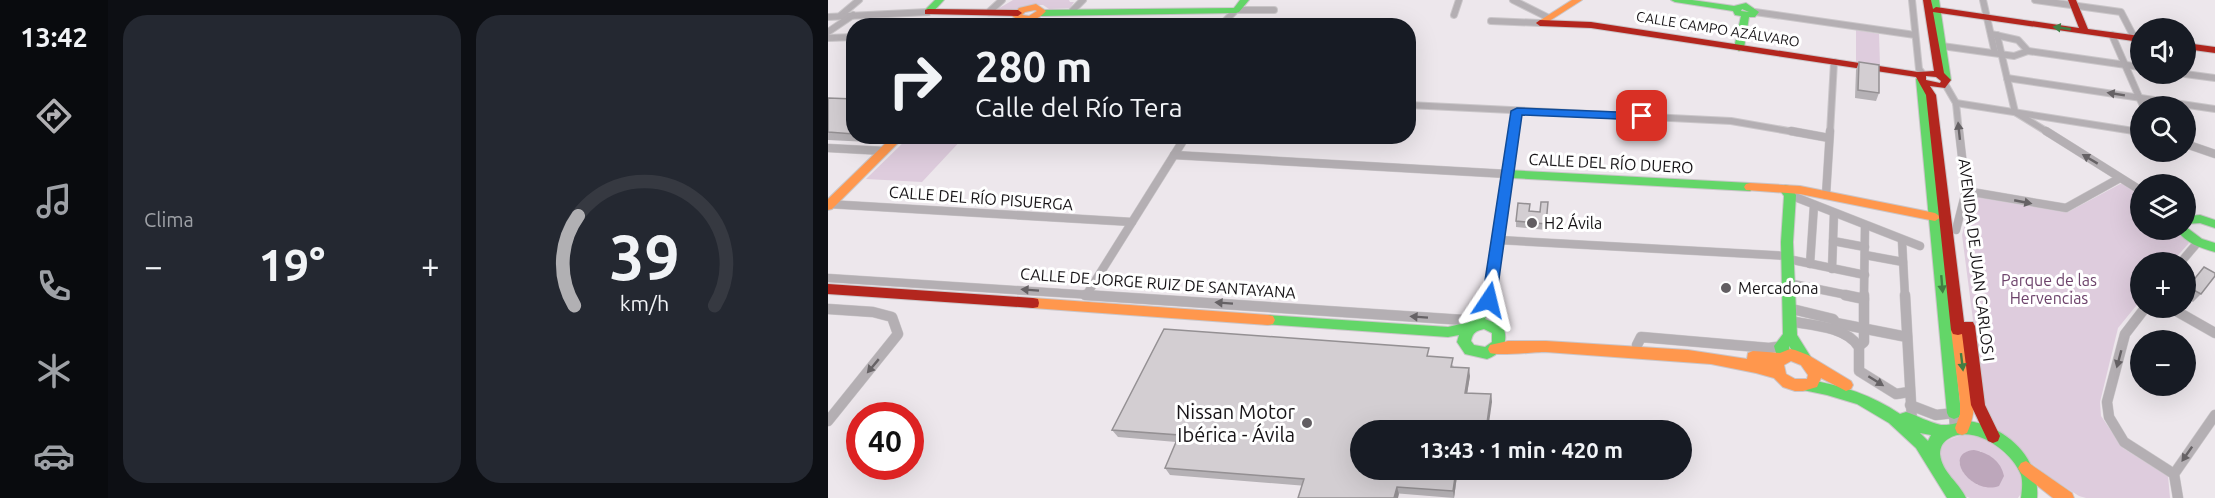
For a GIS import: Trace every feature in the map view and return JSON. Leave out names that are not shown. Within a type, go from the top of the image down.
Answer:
[{"type":"main road","points":[[928,12],[940,0]]},
{"type":"main road","points":[[1112,11],[1122,0]]},
{"type":"main road","points":[[1023,18],[1041,13],[1072,11],[1236,10],[1245,0]]},
{"type":"main road","points":[[1544,20],[1578,0]]},
{"type":"main road","points":[[1676,0],[1746,8],[1739,48]]},
{"type":"main road","name":"AVENIDA DE JUAN CARLOS I","points":[[1921,0],[1967,402],[1967,414],[1954,430]]},
{"type":"main road","name":"AVENIDA DE JUAN CARLOS I","points":[[1927,0],[1935,217],[1954,413]]},
{"type":"main road","points":[[2073,3],[2085,32]]},
{"type":"main road","points":[[1936,5],[1987,18],[2130,38]]},
{"type":"main road","name":"AVENIDA DE JUAN CARLOS I","points":[[1936,5],[1944,45],[1931,78],[1940,96],[1978,405],[1993,436]]},
{"type":"main road","points":[[928,12],[989,12],[1015,18]]},
{"type":"main road","name":"CALLE CAMPO AZÁLVARO","points":[[1544,20],[1591,25],[1931,78]]},
{"type":"main road","points":[[2196,47],[2215,50]]},
{"type":"main road","points":[[829,205],[892,144]]},
{"type":"main road","points":[[1466,346],[1464,337],[1483,326],[1499,240],[1507,174]]},
{"type":"main road","name":"CALLE DEL RÍO DUERO","points":[[1507,174],[1826,195],[1935,217]]},
{"type":"main road","points":[[1778,374],[1776,368],[1786,349],[1788,315],[1787,192]]},
{"type":"main road","points":[[2196,220],[2215,223]]},
{"type":"main road","points":[[2196,238],[2198,242],[2215,248]]},
{"type":"main road","name":"CALLE DE JORGE RUIZ DE SANTAYANA","points":[[828,289],[1448,332],[1483,326],[1516,336],[1637,345],[1786,349],[1889,406],[1912,422],[1954,430],[1977,430],[1993,436]]},
{"type":"main road","points":[[828,297],[1447,340],[1481,353],[1495,349],[1529,347],[1736,362],[1766,368],[1778,374],[1790,385],[1832,388],[1884,412],[1918,436],[1932,459],[1937,473],[1946,486],[1959,498]]},
{"type":"main road","points":[[1483,326],[1489,300]]},
{"type":"main road","points":[[1483,326],[1501,340],[1495,349]]},
{"type":"main road","points":[[1808,386],[1815,380],[1809,363]]},
{"type":"main road","points":[[1932,459],[1937,439],[1954,430]]},
{"type":"main road","points":[[1993,436],[2012,450],[2026,468],[2066,498]]},
{"type":"main road","points":[[2026,468],[2031,483],[2029,498]]},
{"type":"street","points":[[841,15],[859,0]]},
{"type":"street","points":[[989,12],[1002,0]]},
{"type":"street","points":[[1072,11],[1083,0]]},
{"type":"street","points":[[1455,15],[1459,0]]},
{"type":"street","points":[[1513,0],[1544,20]]},
{"type":"street","name":"AVENIDA DE JUAN CARLOS I","points":[[1912,0],[1919,69],[1931,78]]},
{"type":"street","points":[[1983,0],[2015,112],[2130,184]]},
{"type":"street","points":[[2035,0],[2073,3],[2121,12],[2130,26]]},
{"type":"street","points":[[1746,8],[1915,35]]},
{"type":"street","points":[[1228,18],[1236,10],[1274,9]]},
{"type":"street","points":[[828,17],[928,12]]},
{"type":"street","points":[[848,18],[853,14]]},
{"type":"street","points":[[828,33],[846,19]]},
{"type":"street","name":"CALLE CAMPO AZÁLVARO","points":[[1491,21],[1544,20]]},
{"type":"street","points":[[1994,35],[2020,41],[2027,46],[2028,51]]},
{"type":"street","points":[[2112,35],[2138,96]]},
{"type":"street","points":[[828,38],[846,37]]},
{"type":"street","points":[[1944,45],[2021,55],[2028,51],[2130,66]]},
{"type":"street","points":[[1826,195],[1834,63]]},
{"type":"street","points":[[2196,75],[2215,78]]},
{"type":"street","points":[[1931,78],[1956,103],[2130,130]]},
{"type":"street","points":[[2007,78],[2130,97]]},
{"type":"street","points":[[1956,103],[1966,191],[1956,230]]},
{"type":"street","points":[[1416,105],[1731,121],[1829,138]]},
{"type":"street","points":[[2196,107],[2215,110]]},
{"type":"street","points":[[1507,174],[1517,111]]},
{"type":"street","points":[[1087,294],[1181,144]]},
{"type":"street","points":[[2196,147],[2215,154]]},
{"type":"street","points":[[828,148],[884,152]]},
{"type":"street","name":"CALLE DEL RÍO DUERO","points":[[1174,155],[1507,174]]},
{"type":"street","points":[[1966,191],[2066,208],[2120,177]]},
{"type":"street","points":[[1787,192],[1865,226],[1920,246]]},
{"type":"street","name":"CALLE DEL RÍO PISUERGA","points":[[829,205],[1132,222]]},
{"type":"street","points":[[1810,264],[1814,205]]},
{"type":"street","points":[[1832,269],[1834,213]]},
{"type":"street","points":[[1859,346],[1864,342],[1865,226]]},
{"type":"street","points":[[1499,240],[1788,258],[1865,275]]},
{"type":"street","points":[[1833,241],[1903,262]]},
{"type":"street","points":[[1902,241],[1912,422]]},
{"type":"street","points":[[2190,252],[2198,242]]},
{"type":"street","name":"CALLE DE JORGE RUIZ DE SANTAYANA","points":[[828,278],[1087,294],[1483,326]]},
{"type":"street","points":[[1788,283],[1864,299]]},
{"type":"street","points":[[828,309],[873,312],[892,317],[897,328],[894,342],[828,421]]},
{"type":"street","points":[[1788,315],[1833,319],[1836,322],[1864,329],[1906,337]]},
{"type":"street","points":[[1788,315],[1855,340],[1859,346],[1859,371],[1896,394],[1909,392]]},
{"type":"street","points":[[2137,318],[2125,334],[2107,402],[2109,417],[2117,434],[2129,446],[2174,474]]},
{"type":"street","points":[[2189,318],[2215,333]]},
{"type":"street","points":[[1910,405],[1929,414],[1941,416],[1954,413]]},
{"type":"street","name":"AVENIDA DE JUAN CARLOS I","points":[[1954,413],[1954,430]]},
{"type":"street","points":[[2178,498],[2174,474],[2215,415]]},
{"type":"green space","points":[[1013,0],[1069,0],[1074,2],[1070,8],[1049,9],[1043,5],[1034,5],[1017,11],[996,10]]},
{"type":"green space","points":[[1856,30],[1879,34],[1880,65],[1856,62]]},
{"type":"green space","points":[[902,144],[957,144],[922,182],[866,179]]},
{"type":"green space","name":"Parque de las Hervencias","points":[[2122,183],[2130,188],[2130,240],[2186,240],[2189,243],[2181,252],[2130,252],[2130,313],[2118,328],[2100,402],[2101,416],[2123,448],[2168,476],[2170,498],[2086,498],[2079,496],[2011,446],[2000,433],[1984,405],[1962,235],[1972,196],[2068,212]]},
{"type":"green space","points":[[1965,434],[1990,440],[2020,468],[2022,492],[2018,498],[1970,498],[1953,484],[1944,469],[1940,454],[1941,448],[1945,442]],"holes":[[[1968,451],[1981,451],[1978,485],[1966,475],[1959,462]]]},
{"type":"shaded area","points":[[1974,450],[1985,453],[2000,466],[2004,476],[1999,486],[1979,485],[1964,473],[1960,465],[1960,458],[1964,453]]},
{"type":"building","points":[[1859,62],[1879,65],[1879,93],[1858,90]]},
{"type":"building","points":[[828,98],[846,99],[846,133],[828,132]]},
{"type":"building","points":[[1541,202],[1548,202],[1546,224],[1516,221],[1518,203],[1530,204],[1529,211],[1540,212]]},
{"type":"building","points":[[2204,267],[2215,273],[2201,294],[2196,291],[2196,277]]},
{"type":"building","name":"Nissan Motor Ibérica - Ávila","points":[[1164,329],[1429,348],[1427,356],[1453,358],[1451,367],[1469,368],[1465,393],[1491,394],[1487,420],[1350,420],[1350,480],[1455,480],[1453,491],[1397,487],[1394,498],[1298,498],[1304,479],[1165,468],[1179,435],[1112,430]]},
{"type":"traffic: fast","points":[[928,12],[940,0]]},
{"type":"traffic: fast","points":[[1041,13],[1236,10],[1245,0]]},
{"type":"traffic: fast","points":[[1675,0],[1736,9]]},
{"type":"traffic: fast","points":[[1935,0],[1946,80]]},
{"type":"traffic: fast","points":[[1740,6],[1746,6],[1755,12],[1752,15],[1738,13],[1736,9],[1740,6]]},
{"type":"traffic: fast","points":[[1739,48],[1745,15]]},
{"type":"traffic: fast","points":[[1921,79],[1954,413]]},
{"type":"traffic: fast","points":[[1474,326],[1489,300],[1507,174],[1750,187]]},
{"type":"traffic: fast","points":[[1785,189],[1790,195],[1787,242],[1790,336],[1805,359]]},
{"type":"traffic: fast","points":[[2196,219],[2215,224]]},
{"type":"traffic: fast","points":[[2196,240],[2215,248]]},
{"type":"traffic: fast","points":[[1268,320],[1448,332],[1485,324],[1498,330],[1499,344],[1487,353],[1470,350],[1464,342],[1466,332],[1470,328]]},
{"type":"traffic: fast","points":[[1783,356],[1781,346],[1790,336]]},
{"type":"traffic: fast","points":[[1808,386],[1845,393],[1879,408],[1908,430],[1932,459]]},
{"type":"traffic: fast","points":[[1906,418],[1923,427],[1945,432]]},
{"type":"traffic: fast","points":[[1958,498],[1939,473],[1934,463],[1933,453],[1934,444],[1940,436],[1950,430],[1961,428],[1984,432],[1995,437],[2014,452],[2022,461],[2028,474],[2029,498]]},
{"type":"traffic: slow","points":[[1540,23],[1578,0]]},
{"type":"traffic: slow","points":[[1030,18],[1042,11],[1036,7]]},
{"type":"traffic: slow","points":[[1023,18],[1016,16],[1022,10],[1036,7]]},
{"type":"traffic: slow","points":[[828,206],[892,144]]},
{"type":"traffic: slow","points":[[1750,187],[1800,190],[1935,217]]},
{"type":"traffic: slow","points":[[1033,303],[1268,320]]},
{"type":"traffic: slow","points":[[1958,330],[1967,402],[1967,414],[1962,428]]},
{"type":"traffic: slow","points":[[1495,349],[1533,346],[1711,358],[1778,374]]},
{"type":"traffic: slow","points":[[1790,355],[1809,363],[1815,375],[1812,383],[1795,385],[1780,377],[1777,364],[1781,359],[1790,355]]},
{"type":"traffic: slow","points":[[1753,357],[1780,359]]},
{"type":"traffic: slow","points":[[1813,366],[1846,385]]},
{"type":"traffic: slow","points":[[2026,468],[2066,498]]},
{"type":"traffic: jam","points":[[1927,0],[1939,74]]},
{"type":"traffic: jam","points":[[2072,0],[2085,32]]},
{"type":"traffic: jam","points":[[1936,10],[2130,38]]},
{"type":"traffic: jam","points":[[928,12],[1018,13]]},
{"type":"traffic: jam","points":[[1540,23],[1591,25],[1921,75]]},
{"type":"traffic: jam","points":[[2196,47],[2215,50]]},
{"type":"traffic: jam","points":[[1924,82],[1942,86],[1946,80],[1939,74],[1922,73],[1920,78],[1931,95],[1958,330]]},
{"type":"traffic: jam","points":[[828,289],[1033,303]]},
{"type":"traffic: jam","points":[[1968,326],[1978,405],[1993,436]]},
{"type":"place","name":"H2 Ávila","points":[[1532,223]]},
{"type":"place","name":"Mercadona","points":[[1726,288]]},
{"type":"place","name":"Nissan Motor Ibérica - Ávila","points":[[1307,423]]},
{"type":"route","points":[[1489,300],[1517,111],[1642,116]]}]
